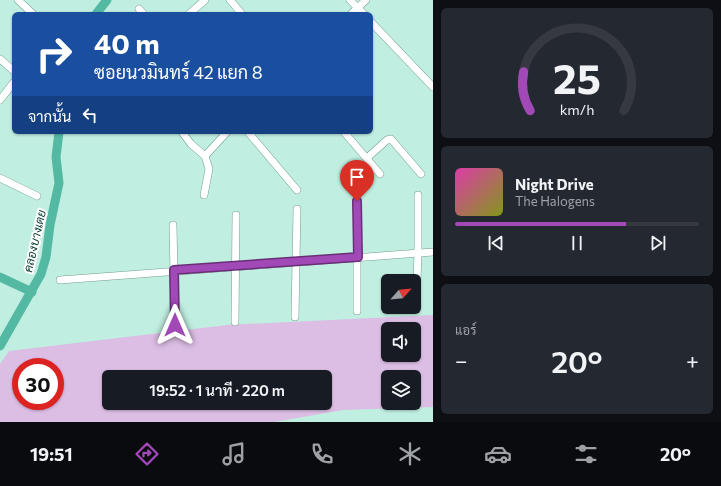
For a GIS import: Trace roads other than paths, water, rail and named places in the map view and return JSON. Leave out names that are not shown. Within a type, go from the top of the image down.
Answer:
[{"type":"street","points":[[18,0],[31,12]]},
{"type":"street","points":[[191,12],[205,0]]},
{"type":"street","points":[[230,0],[240,12]]},
{"type":"street","points":[[350,0],[362,12]]},
{"type":"street","points":[[353,12],[366,0]]},
{"type":"street","points":[[373,24],[433,87]]},
{"type":"street","points":[[0,59],[12,69]]},
{"type":"street","points":[[0,100],[12,85]]},
{"type":"street","points":[[184,134],[191,144],[206,156],[209,169],[204,195]]},
{"type":"street","points":[[206,156],[225,134]]},
{"type":"street","points":[[250,134],[297,190]]},
{"type":"street","points":[[346,134],[380,174]]},
{"type":"street","points":[[367,158],[387,140],[391,140],[421,174]]},
{"type":"street","points":[[0,178],[37,196]]},
{"type":"street","points":[[417,274],[418,195]]},
{"type":"street","points":[[357,201],[357,310]]},
{"type":"street","points":[[295,317],[297,209]]},
{"type":"street","points":[[235,322],[236,215]]},
{"type":"street","points":[[173,225],[175,325]]},
{"type":"street","points":[[60,280],[174,270],[433,252]]},
{"type":"waterway","name":"คลองบางเตย","points":[[98,12],[107,0]]},
{"type":"waterway","name":"คลองบางเตย","points":[[0,346],[41,274],[46,257],[50,225],[59,183],[56,157],[59,134]]},
{"type":"waterway","points":[[0,277],[32,292]]}]
